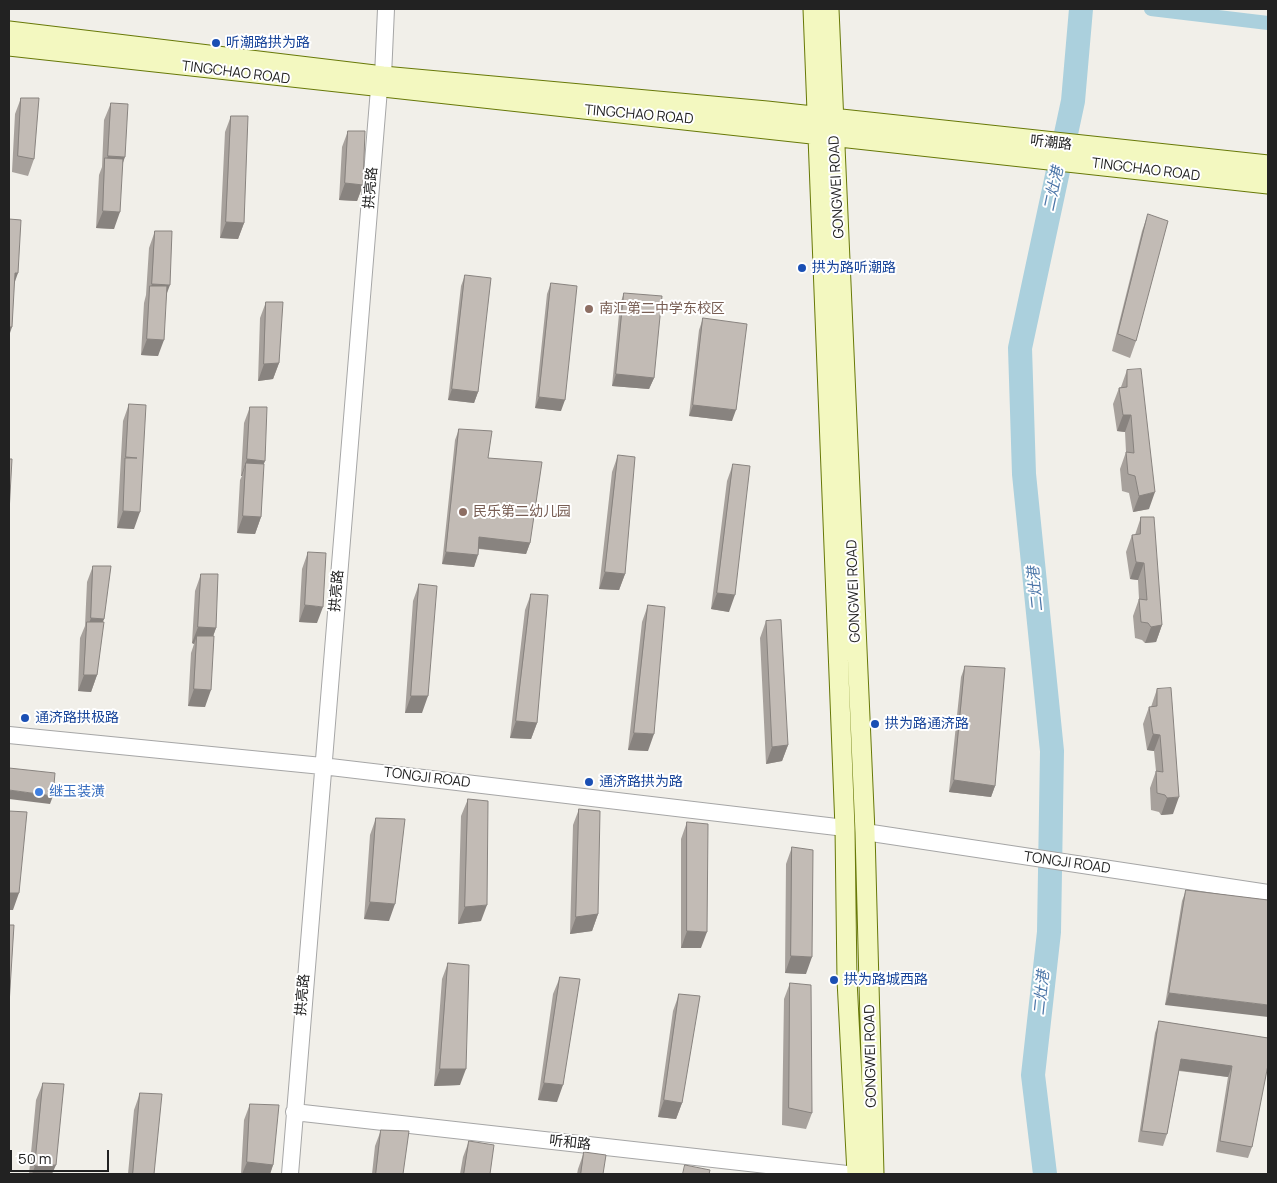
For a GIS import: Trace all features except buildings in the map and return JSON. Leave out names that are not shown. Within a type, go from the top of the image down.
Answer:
[{"type":"main road","name":"GONGWEI ROAD","points":[[813,9],[826,125],[839,213],[865,832],[874,1174]]},
{"type":"main road","name":"GONGWEI ROAD","points":[[829,9],[826,125],[845,828],[847,980],[856,1174]]},
{"type":"main road","name":"TINGCHAO ROAD","points":[[9,31],[381,83]]},
{"type":"main road","name":"TINGCHAO ROAD","points":[[9,46],[826,125]]},
{"type":"main road","name":"听潮路","points":[[826,125],[1107,157],[1268,165]]},
{"type":"main road","name":"TINGCHAO ROAD","points":[[1107,157],[1268,184]]},
{"type":"street","name":"拱亮路","points":[[290,1174],[322,766],[386,9]]},
{"type":"street","name":"TONGJI ROAD","points":[[9,735],[322,766],[845,828]]},
{"type":"street","name":"TONGJI ROAD","points":[[865,832],[1268,893]]},
{"type":"street","name":"听和路","points":[[294,1112],[846,1174]]},
{"type":"waterway","name":"二灶港","points":[[1045,1174],[1033,1075],[1049,932],[1052,751],[1024,474],[1020,348],[1073,101],[1081,9]]},
{"type":"waterway","points":[[1151,9],[1268,23]]},
{"type":"place","name":"听潮路拱为路","points":[[216,43]]},
{"type":"place","name":"拱为路听潮路","points":[[802,268]]},
{"type":"place","name":"南汇第二中学东校区","points":[[589,309]]},
{"type":"place","name":"民乐第二幼儿园","points":[[463,512]]},
{"type":"place","name":"通济路拱极路","points":[[25,718]]},
{"type":"place","name":"拱为路通济路","points":[[875,724]]},
{"type":"place","name":"通济路拱为路","points":[[589,782]]},
{"type":"place","name":"继玉装潢","points":[[39,792]]},
{"type":"place","name":"拱为路城西路","points":[[834,980]]}]
